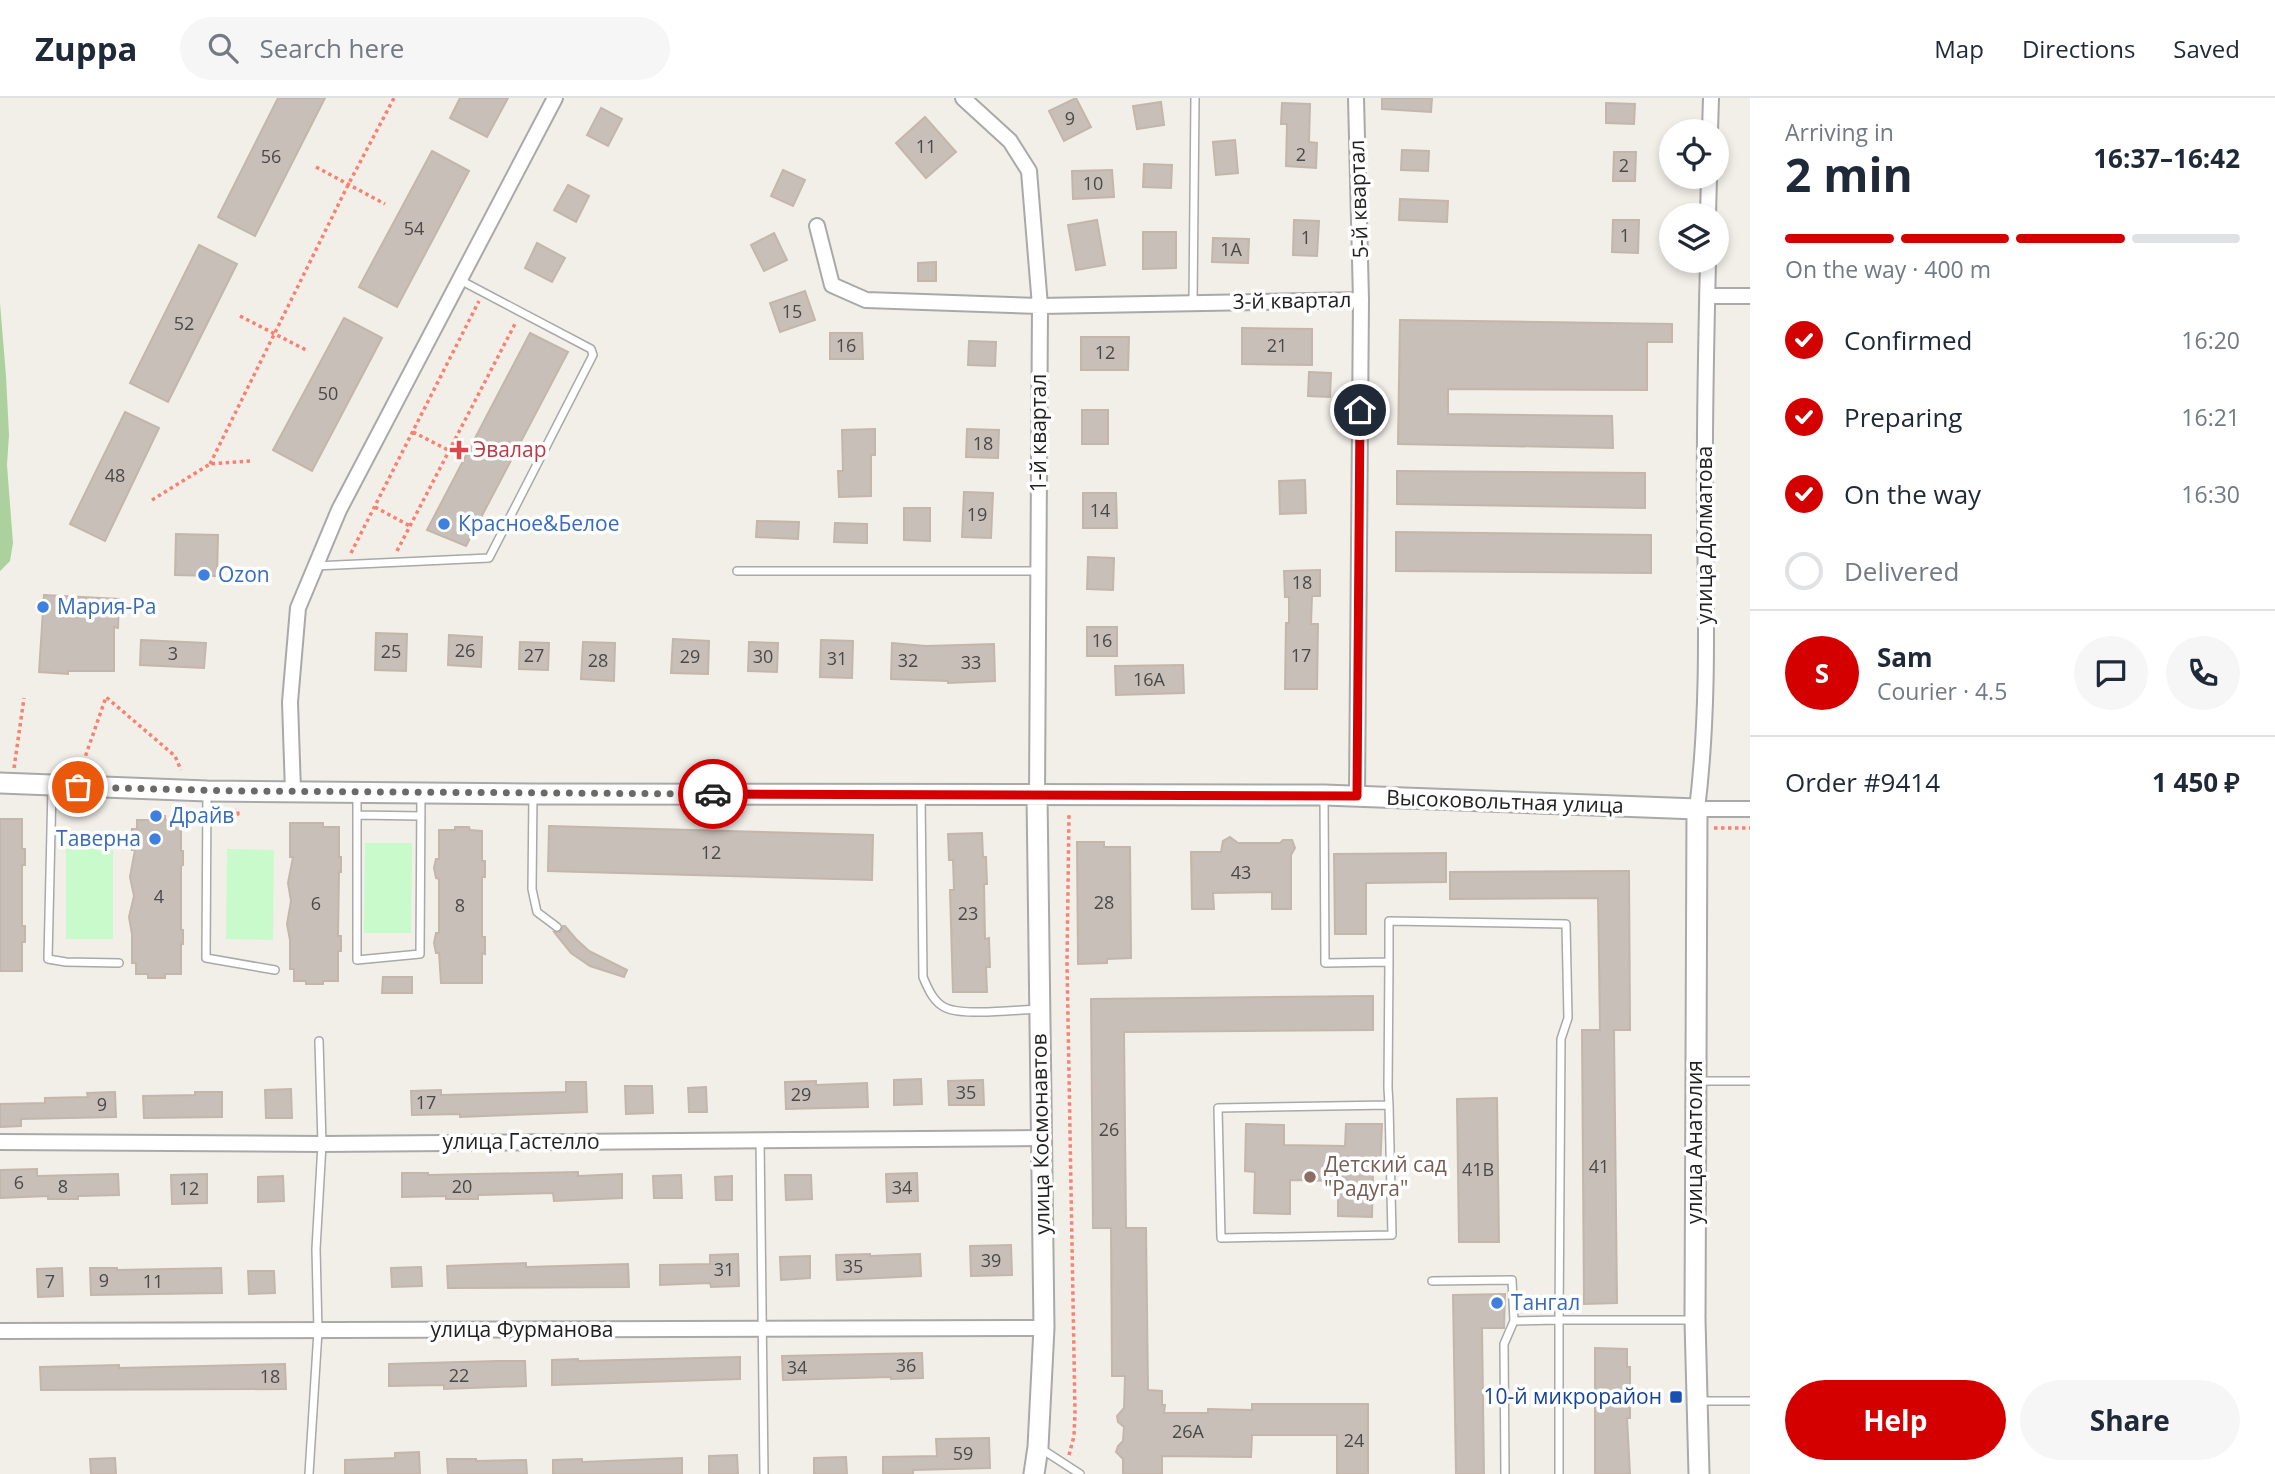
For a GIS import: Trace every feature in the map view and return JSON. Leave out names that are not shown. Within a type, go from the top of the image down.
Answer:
[{"type":"street","points":[[293,791],[290,702],[298,608],[339,510],[555,98]]},
{"type":"street","name":"1-й квартал","points":[[963,98],[1010,141],[1029,171],[1040,306],[1037,794]]},
{"type":"street","name":"5-й квартал","points":[[1356,98],[1361,300]]},
{"type":"street","points":[[1710,119],[1711,98]]},
{"type":"street","name":"3-й квартал","points":[[817,226],[832,285],[866,300],[1040,306],[1361,300],[1357,796]]},
{"type":"street","name":"улица Долматова","points":[[1696,818],[1701,771],[1707,582],[1707,273]]},
{"type":"street","points":[[1707,296],[1750,296]]},
{"type":"street","name":"Высоковольтная улица","points":[[0,783],[52,787],[293,791],[1357,796],[1696,818],[1750,809]]},
{"type":"street","name":"улица Космонавтов","points":[[1034,1474],[1038,1447],[1044,1328],[1037,794]]},
{"type":"street","name":"улица Анатолия","points":[[1696,818],[1695,1320],[1699,1474]]},
{"type":"street","name":"улица Гастелло","points":[[0,1142],[321,1144],[1041,1138]]},
{"type":"street","name":"улица Фурманова","points":[[0,1331],[1044,1328]]},
{"type":"lane","points":[[1193,303],[1195,98]]},
{"type":"lane","points":[[315,565],[489,558],[593,355],[591,349],[459,280]]},
{"type":"lane","points":[[737,571],[1038,571]]},
{"type":"lane","points":[[52,787],[48,959],[119,963]]},
{"type":"lane","points":[[207,790],[206,958],[275,970]]},
{"type":"lane","points":[[357,791],[358,960],[420,954],[421,791]]},
{"type":"lane","points":[[533,793],[532,888],[537,912],[558,927]]},
{"type":"lane","points":[[921,794],[922,978],[930,994],[946,1008],[966,1011],[1040,1009]]},
{"type":"lane","points":[[1324,796],[1325,963],[1389,962]]},
{"type":"lane","points":[[357,816],[421,816]]},
{"type":"lane","points":[[1389,1105],[1218,1108],[1221,1238],[1392,1235],[1389,922],[1566,924],[1568,1018],[1561,1039],[1559,1474]]},
{"type":"lane","points":[[309,1474],[318,1331],[316,1249],[321,1144],[319,1041]]},
{"type":"lane","points":[[1695,1080],[1750,1081]]},
{"type":"lane","points":[[760,1140],[764,1474]]},
{"type":"lane","points":[[1432,1280],[1512,1280],[1514,1321],[1504,1345],[1505,1474]]},
{"type":"lane","points":[[1514,1321],[1695,1320]]},
{"type":"lane","points":[[1697,1401],[1750,1401]]},
{"type":"lane","points":[[1038,1447],[1080,1474]]},
{"type":"path","points":[[210,464],[394,98]]},
{"type":"path","points":[[316,167],[385,204]]},
{"type":"path","points":[[345,564],[484,293]]},
{"type":"path","points":[[391,562],[521,312]]},
{"type":"path","points":[[240,316],[308,351]]},
{"type":"path","points":[[413,432],[449,451]]},
{"type":"path","points":[[152,500],[210,464],[250,461]]},
{"type":"path","points":[[374,506],[410,526]]},
{"type":"path","points":[[78,778],[106,697],[175,756],[181,770]]},
{"type":"path","points":[[1066,1465],[1074,1436],[1075,1413],[1067,962],[1069,795]]},
{"type":"path","points":[[1696,818],[1750,828]]},
{"type":"green space","points":[[0,303],[13,543],[10,561],[0,571]]},
{"type":"green space","points":[[365,843],[412,843],[411,933],[364,933]]},
{"type":"green space","points":[[66,849],[113,849],[113,939],[66,939]]},
{"type":"green space","points":[[227,849],[274,850],[273,940],[226,939]]},
{"type":"building","points":[[278,98],[325,98],[255,236],[218,217]]},
{"type":"building","points":[[460,98],[508,98],[487,137],[450,118]]},
{"type":"building","points":[[1076,98],[1091,127],[1064,141],[1049,111]]},
{"type":"building","points":[[1382,98],[1432,98],[1431,112],[1382,109]]},
{"type":"building","points":[[1161,102],[1164,125],[1137,129],[1133,106]]},
{"type":"building","points":[[1282,103],[1310,104],[1309,142],[1317,143],[1316,168],[1286,166],[1287,124],[1281,124]]},
{"type":"building","points":[[1606,103],[1635,104],[1634,124],[1606,123]]},
{"type":"building","points":[[601,108],[622,119],[608,146],[587,135]]},
{"type":"building","points":[[925,117],[956,152],[926,178],[896,143]]},
{"type":"building","points":[[1235,140],[1238,173],[1216,175],[1213,142]]},
{"type":"building","points":[[1402,150],[1429,151],[1428,171],[1401,170]]},
{"type":"building","points":[[432,151],[469,171],[397,307],[359,287]]},
{"type":"building","points":[[1614,152],[1636,152],[1635,181],[1613,181]]},
{"type":"building","points":[[1144,164],[1172,165],[1171,188],[1143,187]]},
{"type":"building","points":[[783,170],[805,180],[793,206],[771,196]]},
{"type":"building","points":[[1112,170],[1114,197],[1073,199],[1072,171]]},
{"type":"building","points":[[568,185],[589,196],[576,222],[554,210]]},
{"type":"building","points":[[1400,199],[1448,201],[1447,222],[1399,220]]},
{"type":"building","points":[[1097,220],[1105,265],[1076,270],[1068,225]]},
{"type":"building","points":[[1294,220],[1319,221],[1317,256],[1293,255]]},
{"type":"building","points":[[1613,220],[1639,220],[1638,253],[1612,252]]},
{"type":"building","points":[[1143,232],[1176,232],[1176,268],[1143,269]]},
{"type":"building","points":[[774,233],[787,260],[764,271],[751,245]]},
{"type":"building","points":[[1213,238],[1249,239],[1248,263],[1212,262]]},
{"type":"building","points":[[537,243],[565,258],[552,282],[525,268]]},
{"type":"building","points":[[199,245],[237,264],[168,402],[130,383]]},
{"type":"building","points":[[936,262],[936,281],[918,281],[918,263]]},
{"type":"building","points":[[805,291],[815,320],[780,332],[770,303]]},
{"type":"building","points":[[344,318],[382,338],[312,471],[273,450]]},
{"type":"building","points":[[1400,320],[1672,324],[1672,342],[1647,342],[1647,390],[1448,389],[1448,414],[1612,416],[1613,448],[1398,444]]},
{"type":"building","points":[[1242,328],[1312,329],[1312,365],[1242,364]]},
{"type":"building","points":[[530,333],[568,352],[466,546],[427,530]]},
{"type":"building","points":[[830,333],[862,333],[863,359],[830,359]]},
{"type":"building","points":[[1081,337],[1129,337],[1128,370],[1081,370]]},
{"type":"building","points":[[969,341],[996,342],[995,366],[968,365]]},
{"type":"building","points":[[1309,372],[1331,373],[1330,397],[1308,396]]},
{"type":"building","points":[[1082,410],[1108,410],[1108,444],[1082,444]]},
{"type":"building","points":[[125,412],[159,428],[105,541],[70,524]]},
{"type":"building","points":[[875,429],[875,455],[871,455],[871,496],[839,497],[838,471],[843,471],[842,430]]},
{"type":"building","points":[[967,429],[999,430],[998,458],[966,457]]},
{"type":"building","points":[[1397,471],[1645,473],[1645,508],[1397,504]]},
{"type":"building","points":[[1305,480],[1306,513],[1280,514],[1279,481]]},
{"type":"building","points":[[964,492],[993,493],[991,538],[962,537]]},
{"type":"building","points":[[1083,493],[1116,493],[1117,528],[1083,528]]},
{"type":"building","points":[[904,508],[930,508],[930,541],[904,540]]},
{"type":"building","points":[[757,521],[799,522],[798,539],[756,537]]},
{"type":"building","points":[[835,523],[867,524],[867,543],[834,542]]},
{"type":"building","points":[[1396,532],[1651,535],[1651,573],[1396,571]]},
{"type":"building","points":[[176,534],[218,535],[217,576],[175,575]]},
{"type":"building","points":[[1088,557],[1114,558],[1113,590],[1087,589]]},
{"type":"building","points":[[1320,570],[1320,596],[1312,596],[1311,624],[1318,624],[1317,689],[1285,689],[1289,597],[1285,597],[1284,571]]},
{"type":"building","points":[[44,595],[119,599],[118,628],[114,627],[114,671],[68,671],[68,674],[39,672]]},
{"type":"building","points":[[1087,627],[1117,627],[1117,656],[1087,656]]},
{"type":"building","points":[[376,633],[407,634],[406,671],[375,670]]},
{"type":"building","points":[[449,635],[482,637],[481,667],[448,665]]},
{"type":"building","points":[[673,639],[709,641],[708,674],[671,673]]},
{"type":"building","points":[[141,640],[206,643],[204,668],[140,665]]},
{"type":"building","points":[[821,640],[853,641],[852,678],[820,677]]},
{"type":"building","points":[[520,642],[549,643],[548,670],[519,669]]},
{"type":"building","points":[[583,642],[615,643],[614,681],[581,679]]},
{"type":"building","points":[[749,642],[778,643],[777,672],[748,671]]},
{"type":"building","points":[[892,643],[926,646],[994,644],[995,681],[948,683],[891,679]]},
{"type":"building","points":[[1183,665],[1184,693],[1116,695],[1115,666]]},
{"type":"building","points":[[149,816],[181,820],[181,974],[165,974],[165,978],[148,978],[148,974],[136,974],[136,963],[132,963],[129,917],[134,896],[130,877],[135,850],[132,850],[132,829],[137,829],[137,820],[149,820]]},
{"type":"building","points":[[0,819],[22,819],[25,865],[22,865],[22,926],[25,926],[25,942],[22,942],[22,971],[0,971]]},
{"type":"building","points":[[290,823],[323,823],[323,827],[339,827],[341,872],[338,936],[341,936],[341,951],[338,951],[338,981],[306,984],[306,981],[294,981],[294,969],[290,969],[287,924],[291,901],[288,883],[293,857],[290,857]]},
{"type":"building","points":[[549,826],[873,835],[872,880],[548,871]]},
{"type":"building","points":[[455,827],[482,831],[485,877],[482,877],[482,937],[485,937],[485,954],[482,953],[482,983],[441,983],[439,953],[436,953],[434,943],[436,933],[439,933],[439,879],[436,878],[434,868],[436,859],[439,859],[439,830],[455,830]]},
{"type":"building","points":[[982,833],[987,884],[984,884],[985,939],[989,938],[990,967],[986,967],[987,992],[953,992],[950,890],[954,890],[953,860],[949,860],[948,834]]},
{"type":"building","points":[[1230,837],[1238,843],[1280,843],[1283,840],[1292,840],[1295,848],[1291,855],[1291,909],[1272,909],[1272,892],[1213,893],[1214,909],[1192,909],[1191,852],[1221,852],[1223,841]]},
{"type":"building","points":[[1077,842],[1104,842],[1104,847],[1130,847],[1131,958],[1107,959],[1107,963],[1078,964]]},
{"type":"building","points":[[1446,853],[1446,882],[1366,883],[1366,934],[1335,934],[1334,854]]},
{"type":"building","points":[[1629,871],[1630,1030],[1614,1030],[1617,1303],[1584,1304],[1582,1030],[1600,1030],[1598,898],[1450,899],[1450,872]]},
{"type":"building","points":[[563,926],[589,951],[627,970],[624,977],[590,966],[571,953],[554,932],[560,932]]},
{"type":"building","points":[[383,977],[412,977],[412,993],[382,993]]},
{"type":"building","points":[[1373,996],[1373,1030],[1124,1032],[1126,1228],[1146,1228],[1148,1390],[1162,1391],[1164,1413],[1208,1413],[1208,1409],[1252,1410],[1252,1404],[1368,1404],[1368,1474],[1337,1474],[1337,1435],[1252,1435],[1251,1457],[1162,1456],[1162,1474],[1123,1474],[1123,1459],[1116,1452],[1123,1441],[1124,1427],[1118,1422],[1117,1416],[1124,1408],[1125,1376],[1112,1376],[1111,1228],[1093,1228],[1091,999]]},
{"type":"building","points":[[921,1079],[922,1104],[894,1105],[894,1080]]},
{"type":"building","points":[[983,1080],[984,1105],[949,1105],[948,1081]]},
{"type":"building","points":[[816,1081],[816,1085],[867,1083],[868,1107],[786,1109],[785,1082]]},
{"type":"building","points":[[566,1082],[586,1082],[587,1112],[460,1117],[460,1114],[412,1115],[411,1091],[441,1090],[441,1095],[566,1092]]},
{"type":"building","points":[[625,1086],[652,1086],[653,1113],[626,1114]]},
{"type":"building","points":[[706,1087],[707,1112],[689,1112],[688,1088]]},
{"type":"building","points":[[291,1089],[292,1118],[266,1118],[265,1090]]},
{"type":"building","points":[[115,1092],[116,1117],[21,1119],[21,1126],[0,1127],[0,1104],[45,1103],[45,1098],[88,1097],[87,1093]]},
{"type":"building","points":[[195,1092],[222,1092],[222,1117],[144,1118],[143,1096],[195,1095]]},
{"type":"building","points":[[1497,1098],[1499,1242],[1459,1242],[1457,1099]]},
{"type":"building","points":[[1246,1124],[1284,1125],[1284,1145],[1345,1146],[1346,1124],[1382,1124],[1380,1172],[1373,1172],[1372,1217],[1338,1216],[1338,1181],[1290,1180],[1290,1214],[1254,1213],[1255,1172],[1245,1171]]},
{"type":"building","points":[[37,1169],[37,1176],[118,1174],[119,1195],[78,1196],[78,1199],[48,1199],[48,1196],[0,1198],[0,1170]]},
{"type":"building","points":[[578,1172],[578,1176],[622,1174],[622,1198],[554,1201],[553,1193],[478,1195],[478,1199],[446,1199],[446,1196],[402,1197],[402,1173],[428,1175]]},
{"type":"building","points":[[917,1173],[918,1201],[887,1202],[886,1174]]},
{"type":"building","points":[[207,1174],[207,1203],[172,1204],[171,1175]]},
{"type":"building","points":[[681,1175],[682,1198],[654,1198],[653,1176]]},
{"type":"building","points":[[785,1175],[811,1175],[812,1199],[786,1200]]},
{"type":"building","points":[[283,1176],[284,1201],[258,1202],[258,1177]]},
{"type":"building","points":[[732,1176],[732,1200],[716,1200],[715,1177]]},
{"type":"building","points":[[1011,1245],[1012,1275],[971,1276],[970,1246]]},
{"type":"building","points":[[738,1254],[739,1286],[711,1287],[710,1283],[660,1285],[660,1265],[710,1264],[710,1255]]},
{"type":"building","points":[[920,1254],[921,1276],[837,1280],[836,1255]]},
{"type":"building","points":[[810,1256],[810,1278],[781,1280],[780,1257]]},
{"type":"building","points":[[526,1263],[526,1267],[628,1264],[629,1287],[448,1288],[447,1266]]},
{"type":"building","points":[[421,1267],[422,1286],[392,1287],[391,1268]]},
{"type":"building","points":[[62,1268],[63,1296],[38,1297],[37,1269]]},
{"type":"building","points":[[90,1268],[221,1268],[222,1293],[91,1295]]},
{"type":"building","points":[[248,1271],[274,1271],[275,1293],[249,1294]]},
{"type":"building","points":[[1505,1294],[1504,1328],[1482,1328],[1484,1474],[1456,1474],[1453,1295]]},
{"type":"building","points":[[1595,1348],[1627,1349],[1627,1367],[1630,1367],[1630,1418],[1627,1418],[1630,1474],[1595,1474]]},
{"type":"building","points":[[922,1353],[923,1378],[783,1380],[782,1356]]},
{"type":"building","points":[[740,1357],[740,1379],[552,1385],[552,1360]]},
{"type":"building","points":[[525,1361],[526,1386],[444,1389],[444,1385],[389,1386],[389,1364]]},
{"type":"building","points":[[285,1364],[286,1389],[41,1390],[40,1367]]},
{"type":"building","points":[[989,1438],[990,1468],[913,1470],[913,1474],[883,1474],[883,1457],[937,1456],[936,1439]]},
{"type":"building","points":[[419,1452],[420,1474],[345,1474],[345,1460],[395,1458],[395,1453]]},
{"type":"building","points":[[737,1455],[738,1474],[709,1474],[709,1456]]},
{"type":"building","points":[[846,1457],[847,1474],[814,1474],[814,1458]]},
{"type":"building","points":[[115,1458],[116,1474],[91,1474],[90,1459]]},
{"type":"building","points":[[682,1458],[682,1474],[553,1474],[553,1460],[582,1459],[582,1462]]},
{"type":"building","points":[[447,1459],[526,1460],[527,1474],[448,1474]]},
{"type":"way so far","points":[[78,787],[237,791],[713,794]]},
{"type":"place","name":"Эвалар","points":[[459,450]]},
{"type":"place","name":"Красное&Белое","points":[[444,524]]},
{"type":"place","name":"Ozon","points":[[204,575]]},
{"type":"place","name":"Мария-Ра","points":[[43,607]]},
{"type":"place","name":"Драйв","points":[[156,816]]},
{"type":"place","name":"Таверна","points":[[155,839]]},
{"type":"place","name":"Детский сад \"Радуга\"","points":[[1310,1177]]},
{"type":"place","name":"Тангал","points":[[1497,1303]]},
{"type":"place","name":"10-й микрорайон","points":[[1676,1397]]},
{"type":"route","points":[[713,794],[1357,796],[1360,410]]}]
